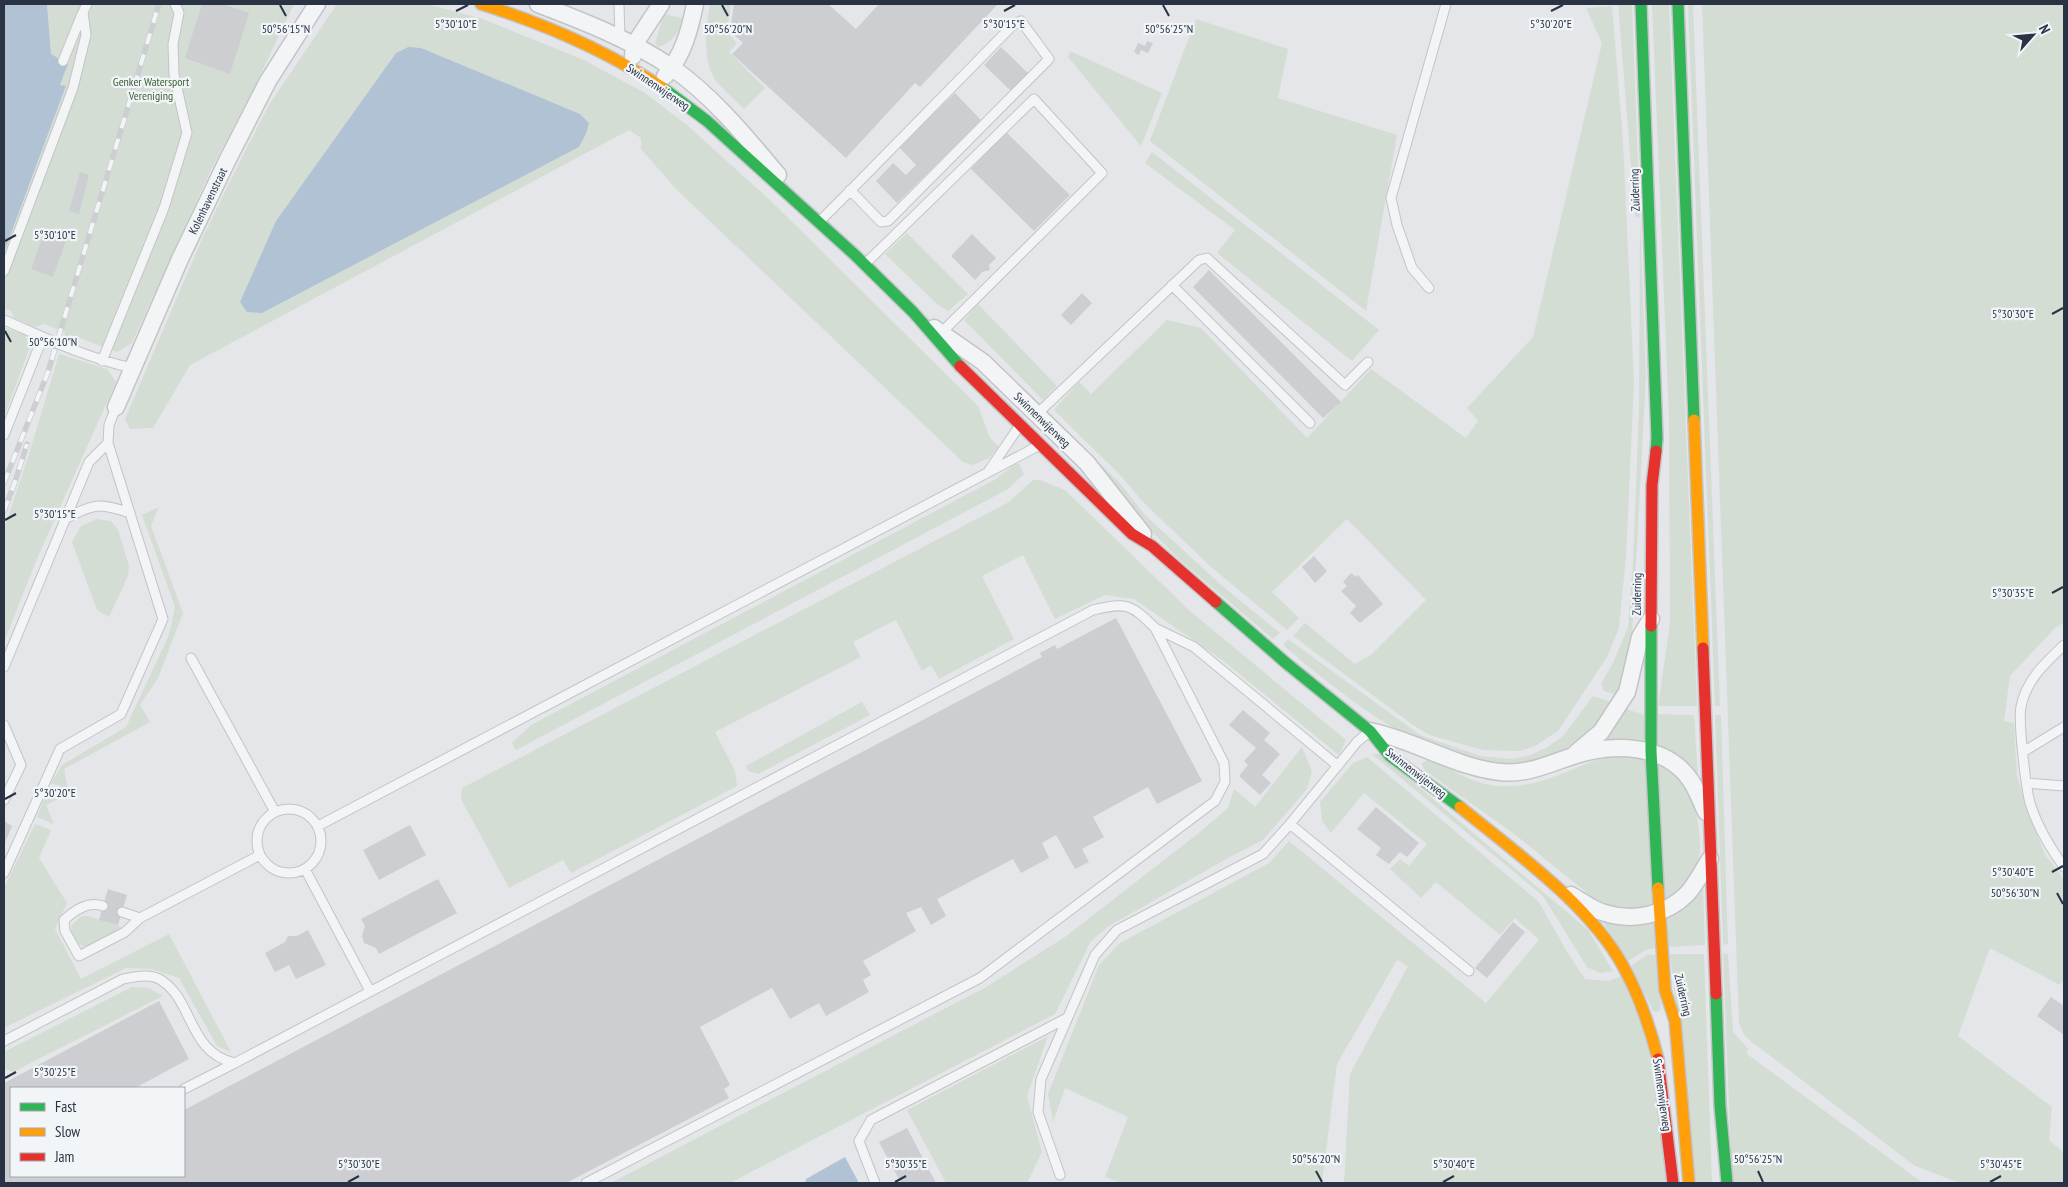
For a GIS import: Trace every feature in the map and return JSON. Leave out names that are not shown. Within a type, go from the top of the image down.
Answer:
[{"type":"main road","name":"Swinnenwijerweg","points":[[481,4],[556,32],[615,59],[657,84],[702,116],[741,154],[814,216],[914,313]]},
{"type":"main road","name":"Zuiderring","points":[[1641,4],[1657,438],[1652,485],[1651,751],[1658,912],[1665,990],[1675,1021],[1682,1080],[1689,1183]]},
{"type":"main road","points":[[1678,4],[1720,1106],[1727,1183]]},
{"type":"main road","name":"Swinnenwijerweg","points":[[938,335],[1020,425],[1132,534],[1152,546],[1286,663],[1370,731],[1390,756],[1448,797],[1558,888],[1605,939],[1623,966],[1640,1001],[1660,1068],[1673,1183]]},
{"type":"street","name":"Kolenhavenstraat","points":[[116,407],[180,259],[228,160],[268,81],[318,4]]},
{"type":"street","name":"Swinnenwijerweg","points":[[538,4],[628,42],[672,68],[714,102],[814,216]]},
{"type":"street","points":[[632,68],[628,42],[662,4]]},
{"type":"street","points":[[657,84],[672,68],[686,40],[694,4]]},
{"type":"street","name":"Swinnenwijerweg","points":[[914,313],[938,335],[982,362],[1054,431],[1106,485],[1152,546]]},
{"type":"street","name":"Swinnenwijerweg","points":[[1574,756],[1601,732],[1627,692],[1640,637],[1651,619]]},
{"type":"street","name":"Swinnenwijerweg","points":[[1370,731],[1395,736],[1473,768],[1502,772],[1528,772],[1545,768],[1574,756],[1615,748],[1651,751],[1671,762],[1691,780],[1708,816]]},
{"type":"street","name":"Swinnenwijerweg","points":[[1558,888],[1603,913],[1638,916],[1658,912],[1676,903],[1688,893],[1710,859]]},
{"type":"lane","points":[[102,361],[164,208],[187,133],[174,74],[173,44],[179,13],[176,4]]},
{"type":"lane","points":[[615,59],[628,42],[619,4]]},
{"type":"lane","points":[[1428,288],[1412,268],[1390,198],[1446,4]]},
{"type":"lane","points":[[63,61],[85,8]]},
{"type":"lane","points":[[4,271],[73,88],[86,35],[85,8]]},
{"type":"lane","points":[[814,216],[850,190],[1013,25],[1020,21],[1049,59],[888,221],[881,222],[850,190]]},
{"type":"lane","points":[[864,265],[1034,99],[1102,173],[938,335]]},
{"type":"lane","points":[[988,472],[1020,425],[1199,260],[1207,258],[1345,385],[1368,362]]},
{"type":"lane","points":[[1172,285],[1310,424]]},
{"type":"lane","points":[[4,320],[42,339],[102,361],[132,368]]},
{"type":"lane","points":[[4,435],[42,339]]},
{"type":"lane","points":[[4,873],[60,749],[121,714],[163,619],[108,443],[109,425],[116,407]]},
{"type":"lane","points":[[318,826],[1040,445],[1054,431]]},
{"type":"lane","points":[[4,667],[89,462],[108,443]]},
{"type":"lane","points":[[65,519],[90,506],[109,506],[130,513]]},
{"type":"lane","points":[[185,1088],[1093,610],[1118,604],[1138,611],[1155,628],[1224,763],[1226,782],[1215,801],[980,978],[586,1183]]},
{"type":"lane","points":[[1155,628],[1194,647],[1338,766]]},
{"type":"lane","points":[[2064,645],[2038,669],[2021,707],[2023,752],[2030,805],[2064,867]]},
{"type":"lane","points":[[191,658],[275,812]]},
{"type":"lane","points":[[4,725],[21,765],[4,800]]},
{"type":"lane","points":[[2023,752],[2064,727]]},
{"type":"lane","points":[[1060,1175],[1038,1112],[1041,1079],[1095,955],[1117,930],[1263,854],[1290,824],[1356,742],[1370,731]]},
{"type":"lane","points":[[2028,783],[2064,786]]},
{"type":"lane","points":[[287,809],[299,810],[310,816],[318,826],[321,838],[319,850],[314,861],[305,869],[292,872],[279,871],[268,865],[260,855],[257,843],[258,830],[265,819],[275,812],[287,809]]},
{"type":"lane","points":[[1290,824],[1468,971]]},
{"type":"lane","points":[[103,906],[95,904],[76,910],[64,920],[65,931],[78,956],[125,932],[140,918],[260,855]]},
{"type":"lane","points":[[305,869],[370,992]]},
{"type":"lane","points":[[122,912],[140,918]]},
{"type":"lane","points":[[4,1041],[124,979],[144,975],[160,979],[171,989],[208,1050],[221,1060],[235,1063]]},
{"type":"lane","points":[[875,1183],[858,1141],[871,1120],[1067,1018]]},
{"type":"green space","name":"Genker Watersport Vereniging","points":[[47,4],[294,4],[256,84],[210,172],[132,343],[117,352],[77,337],[76,342],[64,337],[65,332],[44,324],[35,327],[14,318],[11,311],[4,308],[4,252],[66,87],[60,85],[68,64],[51,55]]},
{"type":"green space","points":[[337,4],[427,4],[483,19],[584,60],[645,93],[688,126],[773,203],[978,406],[990,438],[999,447],[989,458],[973,465],[963,462],[677,190],[641,149],[641,138],[629,130],[190,365],[153,428],[130,429],[125,419],[202,239],[269,105]],"holes":[[[408,47],[586,134],[579,147],[262,313],[275,224],[396,53]]]},
{"type":"green space","points":[[710,4],[731,4],[727,32],[737,43],[729,52],[765,88],[744,109],[717,82],[710,70],[706,41]]},
{"type":"green space","points":[[1618,4],[1632,4],[1646,377],[1631,655],[1620,696],[1604,691],[1601,684],[1613,663],[1628,627],[1633,562],[1639,409],[1640,218],[1635,216]]},
{"type":"green space","points":[[1652,4],[1669,4],[1697,706],[1658,706],[1670,624],[1669,418]]},
{"type":"green space","points":[[1688,4],[1693,4],[1720,706],[1715,706]]},
{"type":"green space","points":[[1702,4],[2064,4],[2064,623],[2055,628],[2010,676],[2004,721],[2014,723],[2017,777],[2029,814],[2045,855],[2064,879],[2064,979],[2060,985],[1990,948],[1958,1036],[2052,1107],[2049,1140],[2064,1153],[2064,1183],[1960,1183],[1915,1166],[1752,1042],[1745,1036],[1739,1024]]},
{"type":"green space","points":[[1612,6],[1623,140],[1634,381],[1626,557],[1619,628],[1607,657],[1558,731],[1535,746],[1520,751],[1483,750],[1429,735],[1293,636],[1305,623],[1355,664],[1371,655],[1426,600],[1347,519],[1272,592],[1299,618],[1287,630],[1210,566],[1142,501],[1121,476],[1054,410],[1079,382],[1091,394],[1167,320],[1201,328],[1307,438],[1371,369],[1466,438],[1478,421],[1467,408],[1533,337],[1602,43],[1586,8]]},
{"type":"green space","points":[[664,14],[685,19],[671,40],[658,47],[655,43]]},
{"type":"green space","points":[[1196,19],[1288,49],[1278,98],[1397,135],[1366,311],[1150,141]]},
{"type":"green space","points":[[1070,51],[1162,93],[1141,146],[1068,57]]},
{"type":"green space","points":[[1152,152],[1379,330],[1352,361],[1217,253],[1235,230],[1145,163]]},
{"type":"green space","points":[[907,233],[968,294],[948,311],[937,304],[885,254]]},
{"type":"green space","points":[[978,304],[1057,386],[1043,400],[964,320]]},
{"type":"green space","points":[[6,328],[25,335],[30,347],[4,417],[4,329]]},
{"type":"green space","points":[[59,354],[107,369],[116,382],[36,561],[4,642],[4,529]]},
{"type":"green space","points":[[1096,460],[1119,482],[1145,515],[1220,584],[1280,633],[1273,639],[1180,560],[1150,530],[1093,462]]},
{"type":"green space","points":[[1015,464],[1019,464],[1024,474],[1008,489],[516,750],[512,743],[531,725],[996,479]]},
{"type":"green space","points":[[1033,480],[1040,480],[1065,490],[1190,611],[1346,740],[1339,755],[1222,660],[1134,599],[1105,595],[1055,619],[1023,555],[982,576],[1014,639],[939,679],[931,665],[922,671],[896,620],[853,642],[861,657],[715,732],[735,771],[737,786],[571,873],[563,860],[509,888],[461,799],[462,788],[1009,502]]},
{"type":"green space","points":[[159,507],[151,526],[183,613],[158,678],[140,705],[150,722],[64,769],[68,789],[51,783],[62,765],[126,727],[169,635],[175,607],[142,515]]},
{"type":"green space","points":[[97,519],[111,521],[118,530],[129,566],[128,576],[109,617],[97,610],[72,542],[81,526]]},
{"type":"green space","points":[[1288,639],[1420,735],[1481,756],[1513,759],[1530,755],[1548,747],[1564,735],[1593,696],[1614,703],[1593,731],[1565,749],[1529,762],[1491,764],[1452,755],[1414,739],[1377,718],[1283,645]]},
{"type":"green space","points":[[862,702],[870,715],[758,774],[748,771],[746,766]]},
{"type":"green space","points":[[1626,709],[1645,715],[1645,745],[1605,741],[1605,736]]},
{"type":"green space","points":[[1657,714],[1694,715],[1698,776],[1683,762],[1658,749]]},
{"type":"green space","points":[[1715,715],[1721,715],[1728,944],[1723,945]]},
{"type":"green space","points":[[1302,747],[1312,771],[1307,789],[1263,840],[1109,926],[1091,941],[1055,1014],[730,1183],[611,1183],[986,987],[1065,937],[1200,832],[1228,808],[1234,789],[1255,807]]},
{"type":"green space","points":[[1621,753],[1646,757],[1653,906],[1630,909],[1613,907],[1592,897],[1517,836],[1424,770],[1422,763],[1427,760],[1432,761],[1478,782],[1498,786],[1517,786],[1551,778]]},
{"type":"green space","points":[[1372,754],[1380,754],[1588,930],[1613,971],[1600,973],[1587,967],[1543,896]]},
{"type":"green space","points":[[1367,757],[1539,902],[1567,952],[1585,979],[1608,981],[1622,976],[1645,1025],[1668,1183],[1344,1183],[1350,1074],[1408,966],[1397,960],[1337,1064],[1322,1183],[1122,1183],[1105,1177],[1128,1117],[1065,1088],[1053,1122],[1048,1094],[1099,965],[1120,943],[1269,863],[1289,841],[1486,1003],[1539,940],[1515,918],[1500,935],[1436,882],[1421,898],[1390,869],[1400,859],[1409,866],[1427,844],[1364,793],[1331,833],[1322,821],[1320,802],[1353,763]]},
{"type":"green space","points":[[1658,763],[1679,780],[1688,792],[1696,813],[1700,838],[1699,862],[1694,877],[1682,890],[1663,904]]},
{"type":"green space","points":[[48,789],[66,795],[46,805],[54,824],[37,817]]},
{"type":"green space","points":[[35,824],[51,830],[39,858],[67,903],[55,929],[81,979],[169,934],[231,1052],[217,1046],[179,978],[151,969],[126,968],[4,1028],[4,888]]},
{"type":"green space","points":[[1703,886],[1705,945],[1669,947],[1664,914]]},
{"type":"green space","points":[[87,916],[120,926],[121,929],[86,947],[78,944],[74,940],[71,926],[80,917]]},
{"type":"green space","points":[[1602,921],[1653,922],[1655,948],[1646,950],[1628,961]]},
{"type":"green space","points":[[1723,953],[1728,954],[1733,1032],[1748,1049],[1747,1054],[1923,1183],[1732,1183]]},
{"type":"green space","points":[[1648,954],[1656,955],[1661,1009],[1657,1012],[1653,1011],[1631,966]]},
{"type":"green space","points":[[1670,954],[1704,954],[1712,1183],[1696,1183]]},
{"type":"green space","points":[[132,987],[149,988],[163,996],[13,1072],[4,1068],[4,1052]]},
{"type":"green space","points":[[1048,1036],[1027,1096],[1042,1152],[1027,1183],[946,1183],[907,1110]]},
{"type":"water","points":[[4,4],[47,4],[51,54],[68,64],[60,85],[66,86],[4,252]]},
{"type":"water","points":[[408,47],[421,48],[580,114],[589,123],[586,134],[579,147],[262,313],[247,312],[240,302],[276,221],[396,53]]},
{"type":"water","points":[[845,1157],[859,1183],[805,1183],[806,1179]]},
{"type":"building","points":[[202,4],[223,4],[249,13],[230,74],[185,58]]},
{"type":"building","points":[[734,4],[828,4],[856,29],[879,4],[997,5],[920,87],[915,83],[846,158],[732,54],[743,43],[730,31]]},
{"type":"building","points":[[1147,41],[1153,43],[1148,53],[1141,50],[1139,55],[1134,52],[1138,43],[1145,46]]},
{"type":"building","points":[[1001,47],[1028,73],[1011,91],[984,65]]},
{"type":"building","points":[[955,93],[981,120],[897,203],[876,181],[893,163],[906,175],[916,165],[899,147]]},
{"type":"building","points":[[1006,132],[1070,195],[1034,231],[971,169]]},
{"type":"building","points":[[80,172],[89,175],[79,214],[69,211]]},
{"type":"building","points":[[46,228],[68,236],[53,277],[31,269]]},
{"type":"building","points":[[972,234],[996,258],[989,265],[990,270],[982,272],[975,280],[951,256]]},
{"type":"building","points":[[1209,270],[1341,402],[1323,418],[1193,287]]},
{"type":"building","points":[[1082,293],[1092,303],[1071,325],[1061,315]]},
{"type":"building","points":[[1314,556],[1327,571],[1315,583],[1302,567]]},
{"type":"building","points":[[1351,573],[1356,577],[1358,575],[1383,604],[1360,623],[1350,613],[1356,606],[1341,591],[1347,586],[1343,582]]},
{"type":"building","points":[[1116,618],[1202,781],[1157,804],[1148,787],[1093,817],[1104,837],[1082,849],[1089,862],[1075,869],[1056,835],[1042,843],[1049,858],[1021,873],[1013,859],[937,899],[946,916],[931,925],[921,907],[906,913],[916,931],[863,961],[871,975],[863,980],[869,992],[826,1016],[819,1003],[790,1019],[772,988],[700,1027],[730,1085],[724,1089],[729,1098],[566,1183],[4,1183],[4,1083],[159,1001],[189,1059],[137,1087],[10,1087],[10,1177],[185,1177],[185,1109],[1042,657],[1040,653],[1055,645],[1057,649]]},
{"type":"building","points":[[1243,710],[1270,733],[1264,740],[1280,754],[1262,775],[1271,783],[1260,795],[1239,776],[1248,765],[1244,761],[1256,748],[1229,725]]},
{"type":"building","points":[[1376,807],[1419,843],[1407,857],[1400,852],[1389,864],[1376,855],[1381,848],[1357,829]]},
{"type":"building","points":[[4,821],[12,826],[4,845]]},
{"type":"building","points":[[410,825],[426,855],[379,880],[363,850]]},
{"type":"building","points":[[438,879],[457,913],[379,954],[376,948],[364,943],[362,936],[365,926],[361,919]]},
{"type":"building","points":[[108,889],[127,895],[118,925],[99,920]]},
{"type":"building","points":[[1513,922],[1525,932],[1487,978],[1475,968]]},
{"type":"building","points":[[308,930],[326,965],[296,979],[289,965],[275,972],[265,953],[285,942],[288,936],[297,936]]},
{"type":"building","points":[[2051,997],[2064,1006],[2064,1035],[2037,1016]]},
{"type":"building","points":[[907,1128],[936,1183],[901,1183],[879,1142]]},
{"type":"railway","points":[[4,483],[48,372],[159,4]]},
{"type":"railway","points":[[4,511],[27,444]]},
{"type":"traffic: fast","points":[[1641,4],[1656,451]]},
{"type":"traffic: fast","points":[[1678,4],[1694,420]]},
{"type":"traffic: fast","points":[[663,88],[707,121],[855,255],[913,312],[960,366]]},
{"type":"traffic: fast","points":[[1216,602],[1286,663],[1370,731],[1390,756],[1460,807]]},
{"type":"traffic: fast","points":[[1651,626],[1651,751],[1658,888]]},
{"type":"traffic: fast","points":[[1716,994],[1720,1106],[1727,1183]]},
{"type":"traffic: slow","points":[[481,4],[529,20],[598,50],[663,88]]},
{"type":"traffic: slow","points":[[1694,420],[1703,648]]},
{"type":"traffic: slow","points":[[1460,807],[1549,880],[1591,921],[1623,966],[1634,988],[1648,1023],[1658,1059]]},
{"type":"traffic: slow","points":[[1658,888],[1665,990],[1675,1021],[1689,1183]]},
{"type":"traffic: jam","points":[[960,366],[1132,534],[1152,546],[1216,602]]},
{"type":"traffic: jam","points":[[1651,626],[1652,485],[1656,451]]},
{"type":"traffic: jam","points":[[1703,648],[1716,994]]},
{"type":"traffic: jam","points":[[1658,1059],[1673,1183]]}]
